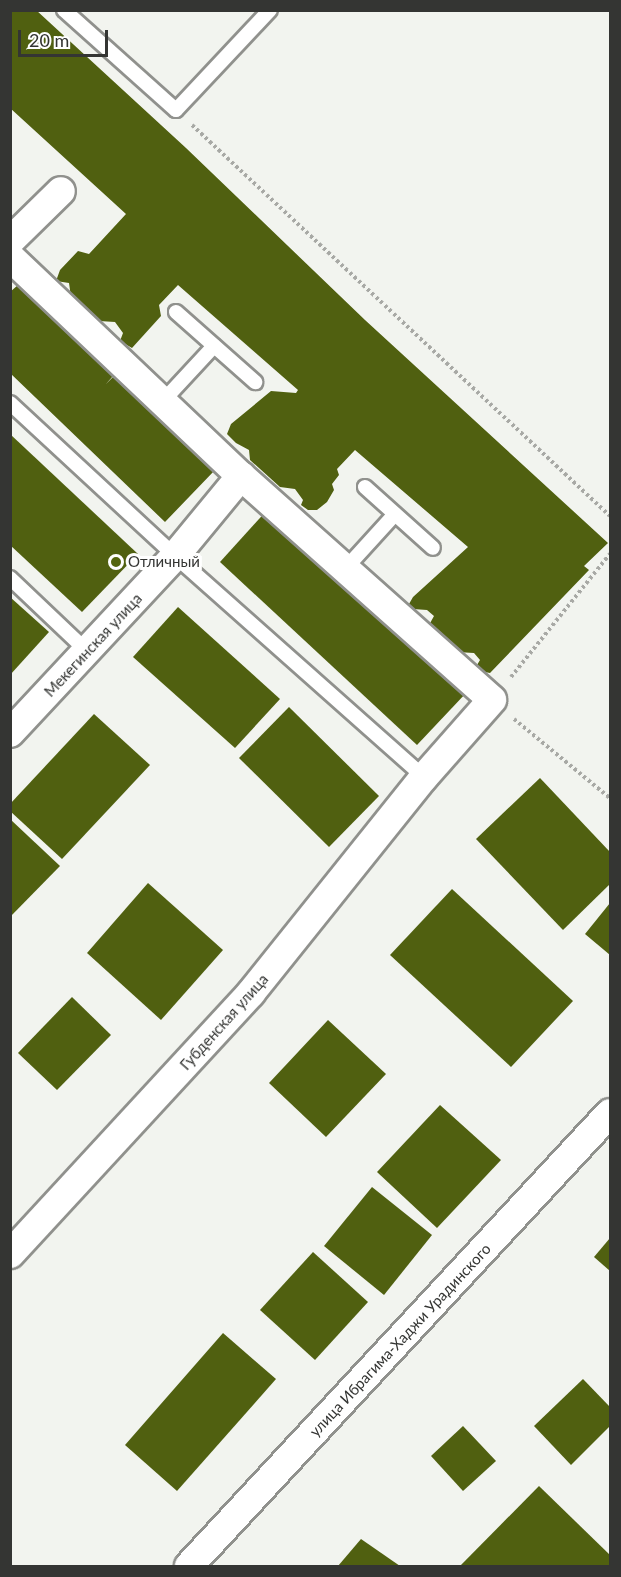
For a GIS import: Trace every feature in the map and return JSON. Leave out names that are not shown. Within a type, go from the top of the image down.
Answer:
[{"type":"street","points":[[62,191],[12,240],[163,401],[241,476],[492,700]]},
{"type":"street","name":"Мекегинская улица","points":[[10,734],[175,556],[241,476]]},
{"type":"street","name":"Губденская улица","points":[[10,1254],[251,993],[424,777],[492,700]]},
{"type":"street","name":"улица Ибрагима-Хаджи Урадинского","points":[[189,1566],[610,1113]]},
{"type":"lane","points":[[64,10],[176,110],[270,10]]},
{"type":"lane","points":[[176,312],[255,382]]},
{"type":"lane","points":[[163,401],[214,346]]},
{"type":"lane","points":[[10,403],[175,556],[424,777]]},
{"type":"lane","points":[[364,487],[433,548]]},
{"type":"lane","points":[[345,569],[395,514]]},
{"type":"lane","points":[[10,578],[87,651]]},
{"type":"path","points":[[176,110],[610,516]]},
{"type":"path","points":[[610,554],[492,700],[610,798]]},
{"type":"building","points":[[10,10],[36,10],[186,148],[365,320],[608,543],[584,566],[589,570],[490,673],[474,670],[480,660],[474,653],[457,652],[433,634],[429,625],[434,616],[427,610],[413,609],[409,604],[413,597],[468,547],[355,450],[337,469],[339,475],[332,484],[334,490],[327,502],[317,510],[308,510],[301,505],[303,500],[295,489],[280,487],[250,460],[249,450],[236,443],[227,434],[231,424],[271,391],[296,393],[298,390],[178,285],[159,305],[161,316],[132,348],[120,341],[123,333],[115,322],[99,321],[71,297],[69,283],[56,281],[60,270],[78,251],[89,254],[126,214],[10,108]]},
{"type":"building","points":[[18,285],[113,376],[106,384],[115,375],[215,470],[165,522],[10,373],[10,292]]},
{"type":"building","points":[[10,434],[138,554],[82,612],[10,545]]},
{"type":"building","points":[[269,508],[467,692],[417,745],[220,562]]},
{"type":"building","points":[[10,597],[49,632],[10,675]]},
{"type":"building","points":[[178,607],[280,699],[235,748],[133,657]]},
{"type":"building","points":[[289,707],[379,796],[329,847],[239,758]]},
{"type":"building","points":[[94,714],[150,765],[62,859],[10,811],[10,804]]},
{"type":"building","points":[[540,778],[610,852],[610,884],[563,930],[476,839]]},
{"type":"building","points":[[10,819],[60,866],[10,917]]},
{"type":"building","points":[[148,883],[223,950],[161,1020],[87,953]]},
{"type":"building","points":[[452,889],[573,1001],[511,1067],[390,955]]},
{"type":"building","points":[[610,903],[610,955],[585,934]]},
{"type":"building","points":[[72,997],[111,1035],[57,1090],[18,1053]]},
{"type":"building","points":[[328,1020],[386,1074],[326,1137],[269,1083]]},
{"type":"building","points":[[440,1105],[501,1160],[437,1228],[377,1172]]},
{"type":"building","points":[[372,1187],[432,1235],[384,1295],[324,1246]]},
{"type":"building","points":[[610,1238],[610,1271],[594,1257]]},
{"type":"building","points":[[313,1252],[368,1302],[315,1360],[260,1310]]},
{"type":"building","points":[[223,1333],[276,1379],[177,1491],[125,1445]]},
{"type":"building","points":[[583,1379],[610,1407],[610,1426],[571,1465],[534,1426]]},
{"type":"building","points":[[463,1426],[496,1461],[463,1491],[431,1456]]},
{"type":"building","points":[[539,1486],[610,1555],[610,1566],[460,1566]]},
{"type":"building","points":[[361,1539],[400,1566],[338,1566]]},
{"type":"place","name":"Отличный","points":[[116,562]]}]
